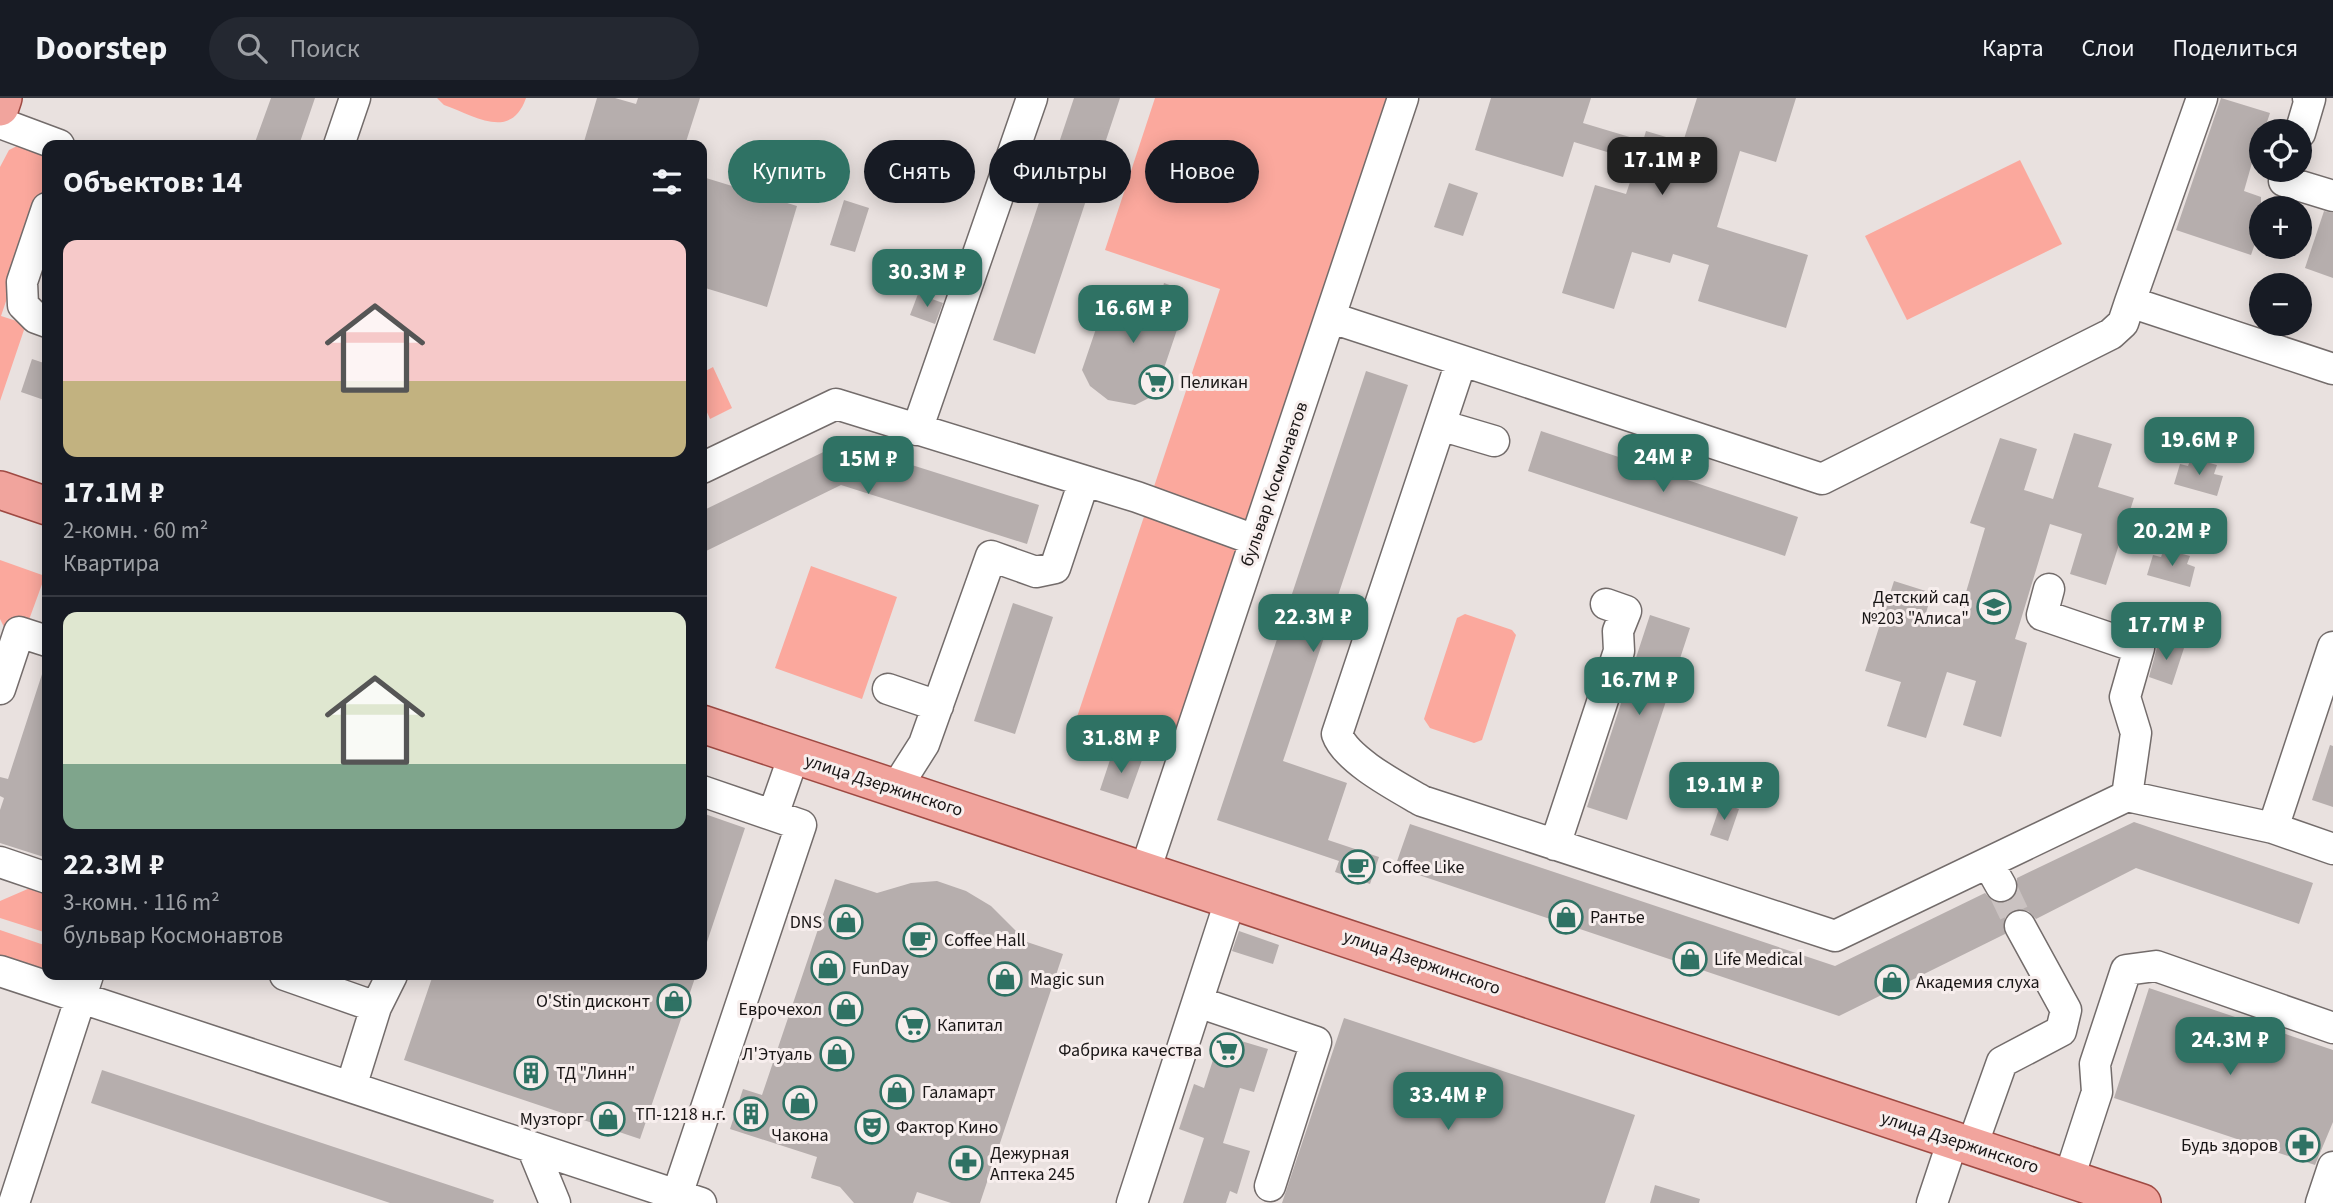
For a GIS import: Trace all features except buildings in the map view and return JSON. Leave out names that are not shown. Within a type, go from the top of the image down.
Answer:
[{"type":"main road","points":[[0,107],[3,98]]},
{"type":"main road","points":[[0,490],[42,504]]},
{"type":"main road","name":"улица Дзержинского","points":[[707,726],[2142,1203]]},
{"type":"street","points":[[341,140],[355,98]]},
{"type":"street","points":[[917,429],[1032,98]]},
{"type":"street","name":"бульвар Космонавтов","points":[[1145,871],[1332,318],[1403,98]]},
{"type":"street","points":[[1332,318],[1822,479],[2112,334],[2123,323],[2202,98]]},
{"type":"street","points":[[2305,119],[2311,99],[2308,98]]},
{"type":"street","points":[[0,123],[46,140]]},
{"type":"street","points":[[2287,182],[2333,196]]},
{"type":"street","points":[[42,223],[22,282],[23,305],[42,320]]},
{"type":"street","points":[[2130,302],[2333,369]]},
{"type":"street","points":[[1461,362],[1337,734],[1340,744],[1377,773],[1422,801],[1835,936],[1995,875],[2127,796],[2273,828],[2333,849]]},
{"type":"street","points":[[707,461],[836,404],[1084,481],[1255,540]]},
{"type":"street","points":[[1440,425],[1494,441]]},
{"type":"street","points":[[896,788],[924,744],[991,556],[1036,572],[1055,568],[1084,481]]},
{"type":"street","points":[[2049,589],[2042,615],[2139,648],[2125,696],[2136,733],[2127,796]]},
{"type":"street","points":[[1555,845],[1619,651],[1618,631],[1626,611],[1606,604]]},
{"type":"street","points":[[0,689],[19,632],[42,639]]},
{"type":"street","points":[[15,643],[42,651]]},
{"type":"street","points":[[2273,828],[2333,647]]},
{"type":"street","points":[[887,689],[938,706]]},
{"type":"street","points":[[774,815],[794,755]]},
{"type":"street","points":[[50,980],[84,986],[351,1087],[689,1199],[802,825],[707,794]]},
{"type":"street","points":[[1,868],[42,877]]},
{"type":"street","points":[[1132,1203],[1231,898]]},
{"type":"street","points":[[1932,1203],[2002,1062],[2061,1031],[2066,1010],[2020,926]]},
{"type":"street","points":[[2068,1178],[2097,1092],[2095,1064],[2126,970],[2157,966],[2333,1028]]},
{"type":"street","points":[[0,971],[42,978]]},
{"type":"street","points":[[299,980],[376,1007]]},
{"type":"street","points":[[351,1087],[376,1007],[390,980]]},
{"type":"street","points":[[14,1203],[84,986]]},
{"type":"street","points":[[1198,1002],[1316,1041],[1270,1186]]},
{"type":"street","points":[[532,1147],[555,1203]]},
{"type":"street","points":[[2321,1203],[2333,1167]]},
{"type":"shaded area","points":[[437,98],[526,98],[511,119],[491,122],[444,105]]},
{"type":"shaded area","points":[[1155,98],[1391,98],[1171,758],[1074,726],[1220,289],[1105,250],[1120,203],[1131,203],[1131,171]]},
{"type":"shaded area","points":[[21,144],[42,150],[42,195],[1,316],[26,324],[0,401],[0,167],[9,150]]},
{"type":"shaded area","points":[[2020,160],[2062,244],[1907,320],[1865,236]]},
{"type":"shaded area","points":[[713,367],[732,408],[710,419],[707,412],[707,370]]},
{"type":"shaded area","points":[[0,560],[42,575],[42,584],[26,628],[13,623],[4,627],[0,619]]},
{"type":"shaded area","points":[[811,566],[897,597],[862,699],[775,668]]},
{"type":"shaded area","points":[[1465,614],[1512,630],[1516,635],[1482,740],[1474,743],[1430,728],[1424,719],[1457,618]]},
{"type":"shaded area","points":[[30,888],[42,892],[42,931],[0,918],[0,901]]},
{"type":"shaded area","points":[[0,930],[42,944],[42,976],[0,966]]},
{"type":"shaded area","points":[[59,980],[82,980],[80,985]]},
{"type":"tunnel","points":[[2001,886],[2020,926]]},
{"type":"place","name":"Пеликан","points":[[1156,382]]},
{"type":"place","name":"Детский сад №203 \"Алиса\"","points":[[1994,607]]},
{"type":"place","name":"Coffee Like","points":[[1358,867]]},
{"type":"place","name":"Рантье","points":[[1566,917]]},
{"type":"place","name":"DNS","points":[[846,922]]},
{"type":"place","name":"Coffee Hall","points":[[920,940]]},
{"type":"place","name":"Life Medical","points":[[1690,959]]},
{"type":"place","name":"FunDay","points":[[828,968]]},
{"type":"place","name":"Magic sun","points":[[1005,979]]},
{"type":"place","name":"Академия слуха","points":[[1892,982]]},
{"type":"place","name":"O'Stin дисконт","points":[[674,1001]]},
{"type":"place","name":"Еврочехол","points":[[846,1009]]},
{"type":"place","name":"Капитал","points":[[913,1025]]},
{"type":"place","name":"Фабрика качества","points":[[1227,1050]]},
{"type":"place","name":"Л'Этуаль","points":[[837,1054]]},
{"type":"place","name":"ТД \"Линн\"","points":[[531,1073]]},
{"type":"place","name":"Галамарт","points":[[897,1092]]},
{"type":"place","name":"Чакона","points":[[800,1103]]},
{"type":"place","name":"ТП-1218 н.г.","points":[[751,1114]]},
{"type":"place","name":"Музторг","points":[[608,1119]]},
{"type":"place","name":"Фактор Кино","points":[[872,1127]]},
{"type":"place","name":"Будь здоров","points":[[2303,1145]]},
{"type":"place","name":"Дежурная Аптека 245","points":[[966,1163]]}]
